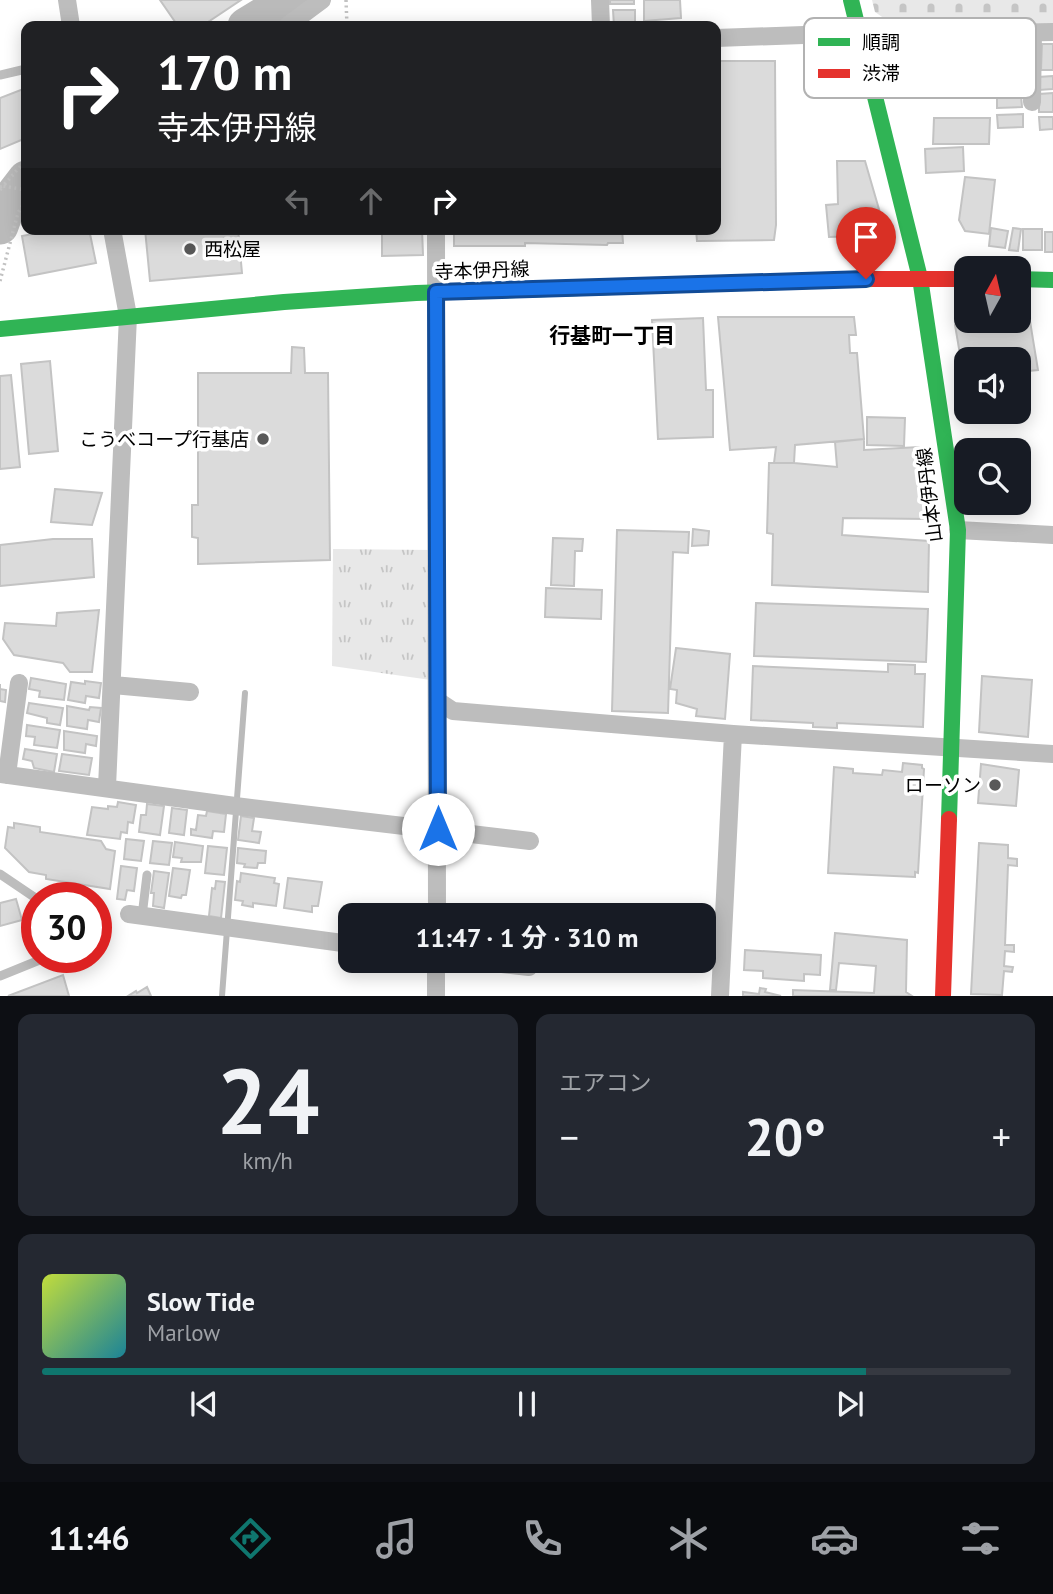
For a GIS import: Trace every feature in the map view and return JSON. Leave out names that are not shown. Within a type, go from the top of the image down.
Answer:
[{"type":"main road","name":"山本伊丹線","points":[[851,0],[855,18]]},
{"type":"main road","name":"山本伊丹線","points":[[875,98],[920,278],[958,530],[943,996]]},
{"type":"main road","name":"寺本伊丹線","points":[[0,329],[284,302],[436,292],[954,279]]},
{"type":"main road","points":[[1031,279],[1053,280]]},
{"type":"street","points":[[67,0],[70,21]]},
{"type":"street","points":[[294,21],[322,0]]},
{"type":"street","points":[[600,0],[601,21]]},
{"type":"street","points":[[721,38],[804,35]]},
{"type":"street","points":[[1032,98],[1032,102]]},
{"type":"street","points":[[107,787],[128,316],[113,235]]},
{"type":"street","points":[[436,235],[437,903]]},
{"type":"street","points":[[958,530],[1053,535]]},
{"type":"street","points":[[19,683],[3,774],[530,841]]},
{"type":"street","points":[[113,685],[190,692]]},
{"type":"street","points":[[438,701],[453,711],[733,734],[1053,754]]},
{"type":"street","points":[[720,996],[733,734]]},
{"type":"street","points":[[135,915],[338,942]]},
{"type":"street","points":[[436,973],[436,996]]},
{"type":"lane","points":[[0,75],[21,70]]},
{"type":"lane","points":[[135,915],[147,875]]},
{"type":"lane","points":[[2,877],[21,889]]},
{"type":"lane","points":[[0,976],[21,968]]},
{"type":"path","points":[[346,0],[347,21]]},
{"type":"path","points":[[1,188],[21,166]]},
{"type":"path","points":[[1,188],[21,190]]},
{"type":"path","points":[[0,281],[14,224],[21,210]]},
{"type":"green space","points":[[872,0],[1053,0],[1053,24],[1036,24],[1036,18],[884,18],[875,12]]},
{"type":"green space","points":[[333,549],[433,550],[431,680],[332,666]]},
{"type":"building","points":[[160,0],[241,0],[210,21],[175,21]]},
{"type":"building","points":[[610,0],[634,0],[634,4],[610,4]]},
{"type":"building","points":[[644,0],[680,0],[681,18],[644,21]]},
{"type":"building","points":[[613,10],[635,10],[635,21],[614,21]]},
{"type":"building","points":[[1042,44],[1053,44],[1053,70],[1041,70]]},
{"type":"building","points":[[721,61],[775,61],[774,240],[697,241],[696,235],[721,235]]},
{"type":"building","points":[[1053,76],[1053,89],[1039,90],[1038,77]]},
{"type":"building","points":[[21,90],[21,140],[0,149],[0,98]]},
{"type":"building","points":[[1053,93],[1053,112],[1039,112],[1039,94]]},
{"type":"building","points":[[997,98],[1021,98],[1022,107],[997,108]]},
{"type":"building","points":[[1023,114],[1023,127],[998,128],[997,115]]},
{"type":"building","points":[[1039,117],[1053,117],[1053,129],[1040,130]]},
{"type":"building","points":[[934,118],[990,118],[989,144],[933,144]]},
{"type":"building","points":[[963,147],[964,171],[926,173],[925,149]]},
{"type":"building","points":[[837,161],[865,161],[885,230],[872,245],[859,245],[858,236],[829,237],[826,205],[838,204]]},
{"type":"building","points":[[965,177],[995,180],[989,234],[965,231],[959,220]]},
{"type":"building","points":[[991,228],[1008,231],[1005,248],[989,246]]},
{"type":"building","points":[[1013,228],[1021,229],[1018,251],[1009,250]]},
{"type":"building","points":[[1023,229],[1042,229],[1042,250],[1023,250]]},
{"type":"building","points":[[1045,232],[1053,232],[1053,252],[1045,252]]},
{"type":"building","points":[[90,235],[96,263],[29,276],[22,236]]},
{"type":"building","points":[[146,235],[239,235],[242,273],[150,281]]},
{"type":"building","points":[[382,235],[422,235],[423,255],[382,256]]},
{"type":"building","points":[[454,235],[622,235],[623,243],[525,243],[525,246],[454,246]]},
{"type":"building","points":[[718,317],[854,317],[856,335],[849,335],[850,353],[857,353],[864,439],[795,445],[794,463],[774,463],[776,447],[730,450]]},
{"type":"building","points":[[703,318],[706,390],[713,390],[713,437],[658,439],[652,320]]},
{"type":"building","points":[[1031,327],[1038,370],[1031,371],[1031,347],[959,347],[956,333],[1031,333]]},
{"type":"building","name":"こうべコープ行基店","points":[[292,347],[304,348],[305,373],[328,373],[330,560],[198,564],[198,538],[192,537],[192,505],[198,505],[198,373],[291,373]]},
{"type":"building","points":[[50,361],[58,451],[29,454],[21,364]]},
{"type":"building","points":[[11,375],[20,467],[0,469],[0,376]]},
{"type":"building","points":[[867,417],[905,418],[904,446],[867,445]]},
{"type":"building","points":[[864,439],[864,450],[919,447],[923,464],[923,493],[926,493],[926,519],[843,518],[842,535],[929,541],[928,592],[772,585],[773,534],[767,533],[769,463],[837,467],[835,442]]},
{"type":"building","points":[[55,489],[102,493],[92,525],[51,522]]},
{"type":"building","points":[[693,529],[709,531],[708,545],[692,546]]},
{"type":"building","points":[[617,530],[689,532],[688,553],[673,552],[668,713],[612,711]]},
{"type":"building","points":[[553,538],[583,539],[582,551],[575,551],[574,586],[551,585]]},
{"type":"building","points":[[53,539],[92,539],[94,577],[0,586],[0,545]]},
{"type":"building","points":[[546,588],[602,590],[601,619],[545,617]]},
{"type":"building","points":[[756,603],[928,609],[926,662],[754,656]]},
{"type":"building","points":[[99,610],[92,672],[70,672],[63,663],[14,655],[3,639],[5,623],[56,626],[57,613]]},
{"type":"building","points":[[676,648],[730,654],[725,719],[696,716],[697,709],[676,703],[677,690],[670,689]]},
{"type":"building","points":[[888,664],[915,665],[915,674],[925,674],[923,727],[837,723],[837,728],[813,727],[813,723],[751,720],[753,666],[888,672]]},
{"type":"building","points":[[982,676],[1032,680],[1028,737],[979,732]]},
{"type":"building","points":[[31,678],[66,684],[64,700],[39,697],[40,691],[29,689]]},
{"type":"building","points":[[85,681],[101,683],[99,698],[86,696],[85,703],[68,700],[71,682],[85,684]]},
{"type":"building","points":[[0,689],[6,690],[5,702],[0,701]]},
{"type":"building","points":[[29,703],[63,708],[60,725],[47,723],[47,718],[27,713]]},
{"type":"building","points":[[67,706],[89,710],[90,707],[101,708],[99,722],[88,720],[87,729],[67,726]]},
{"type":"building","points":[[27,725],[60,730],[57,748],[34,745],[35,737],[26,736]]},
{"type":"building","points":[[64,731],[97,736],[96,746],[86,744],[85,753],[64,750]]},
{"type":"building","points":[[25,749],[57,754],[54,772],[34,768],[32,761],[23,759]]},
{"type":"building","points":[[62,754],[92,758],[89,775],[59,771]]},
{"type":"building","points":[[903,763],[922,765],[924,769],[918,873],[915,872],[915,877],[828,873],[834,767],[853,769],[853,773],[882,775],[883,770],[902,772]]},
{"type":"building","points":[[981,764],[1019,770],[1016,806],[978,803]]},
{"type":"building","points":[[118,802],[136,805],[133,823],[128,822],[127,833],[121,832],[120,839],[87,835],[92,807],[108,809],[108,806],[117,807]]},
{"type":"building","points":[[147,804],[164,806],[160,835],[139,832],[141,815],[146,815]]},
{"type":"building","points":[[172,808],[187,810],[184,835],[169,833]]},
{"type":"building","points":[[207,811],[226,814],[224,832],[213,831],[212,838],[191,835],[191,829],[196,830],[198,815],[206,816]]},
{"type":"building","points":[[241,816],[254,818],[252,831],[261,832],[259,843],[238,840]]},
{"type":"building","points":[[14,823],[40,827],[40,832],[101,841],[106,849],[115,851],[111,882],[65,882],[46,879],[46,875],[29,872],[5,848],[8,827],[14,828]]},
{"type":"building","points":[[126,839],[144,841],[141,861],[124,859]]},
{"type":"building","points":[[153,841],[172,843],[169,865],[150,863]]},
{"type":"building","points":[[175,842],[203,846],[201,862],[181,862],[182,858],[173,857]]},
{"type":"building","points":[[979,843],[1008,845],[1008,858],[1017,859],[1017,866],[1008,865],[1005,945],[1014,945],[1014,952],[1005,951],[1004,966],[1013,967],[1012,972],[1004,971],[1002,995],[971,994]]},
{"type":"building","points":[[208,846],[227,848],[224,875],[205,873]]},
{"type":"building","points":[[238,848],[266,851],[265,863],[258,863],[257,868],[244,867],[245,864],[237,863]]},
{"type":"building","points":[[121,866],[137,868],[134,891],[127,890],[125,900],[117,899]]},
{"type":"building","points":[[173,868],[190,870],[186,895],[181,898],[169,896]]},
{"type":"building","points":[[154,871],[169,873],[164,908],[153,906],[154,893],[151,893]]},
{"type":"building","points":[[241,873],[275,878],[274,883],[279,884],[276,906],[253,903],[253,907],[242,905],[243,901],[235,900],[237,881],[240,882]]},
{"type":"building","points":[[288,878],[322,882],[318,906],[312,906],[312,912],[284,908]]},
{"type":"building","points":[[216,881],[225,882],[221,918],[209,916],[212,888],[215,889]]},
{"type":"building","points":[[16,899],[21,920],[0,926],[0,903]]},
{"type":"building","points":[[835,933],[907,940],[906,992],[912,996],[793,996],[793,990],[874,993],[876,966],[839,963],[836,990],[830,990]]},
{"type":"building","points":[[745,950],[821,955],[820,975],[804,974],[804,981],[763,978],[763,971],[744,970]]},
{"type":"building","points":[[63,975],[69,996],[8,996]]},
{"type":"building","points":[[147,987],[151,996],[128,996],[136,991],[137,993]]},
{"type":"building","points":[[760,988],[781,996],[743,996],[743,992],[759,994]]},
{"type":"waterway","points":[[254,21],[289,0]]},
{"type":"waterway","points":[[0,226],[9,201],[21,185]]},
{"type":"waterway","points":[[222,996],[245,693]]},
{"type":"traffic: fast","points":[[851,0],[855,18]]},
{"type":"traffic: fast","points":[[875,98],[920,278],[958,530],[949,819]]},
{"type":"traffic: fast","points":[[0,329],[284,302],[416,293],[873,279]]},
{"type":"traffic: fast","points":[[1031,279],[1053,280]]},
{"type":"traffic: jam","points":[[873,279],[954,279]]},
{"type":"traffic: jam","points":[[943,996],[949,819]]},
{"type":"place","name":"西松屋","points":[[190,249]]},
{"type":"place","name":"こうべコープ行基店","points":[[263,439]]},
{"type":"place","name":"ローソン","points":[[995,785]]},
{"type":"district","name":"行基町一丁目","points":[[612,336]]},
{"type":"route","points":[[438,829],[436,292],[866,279]]}]
